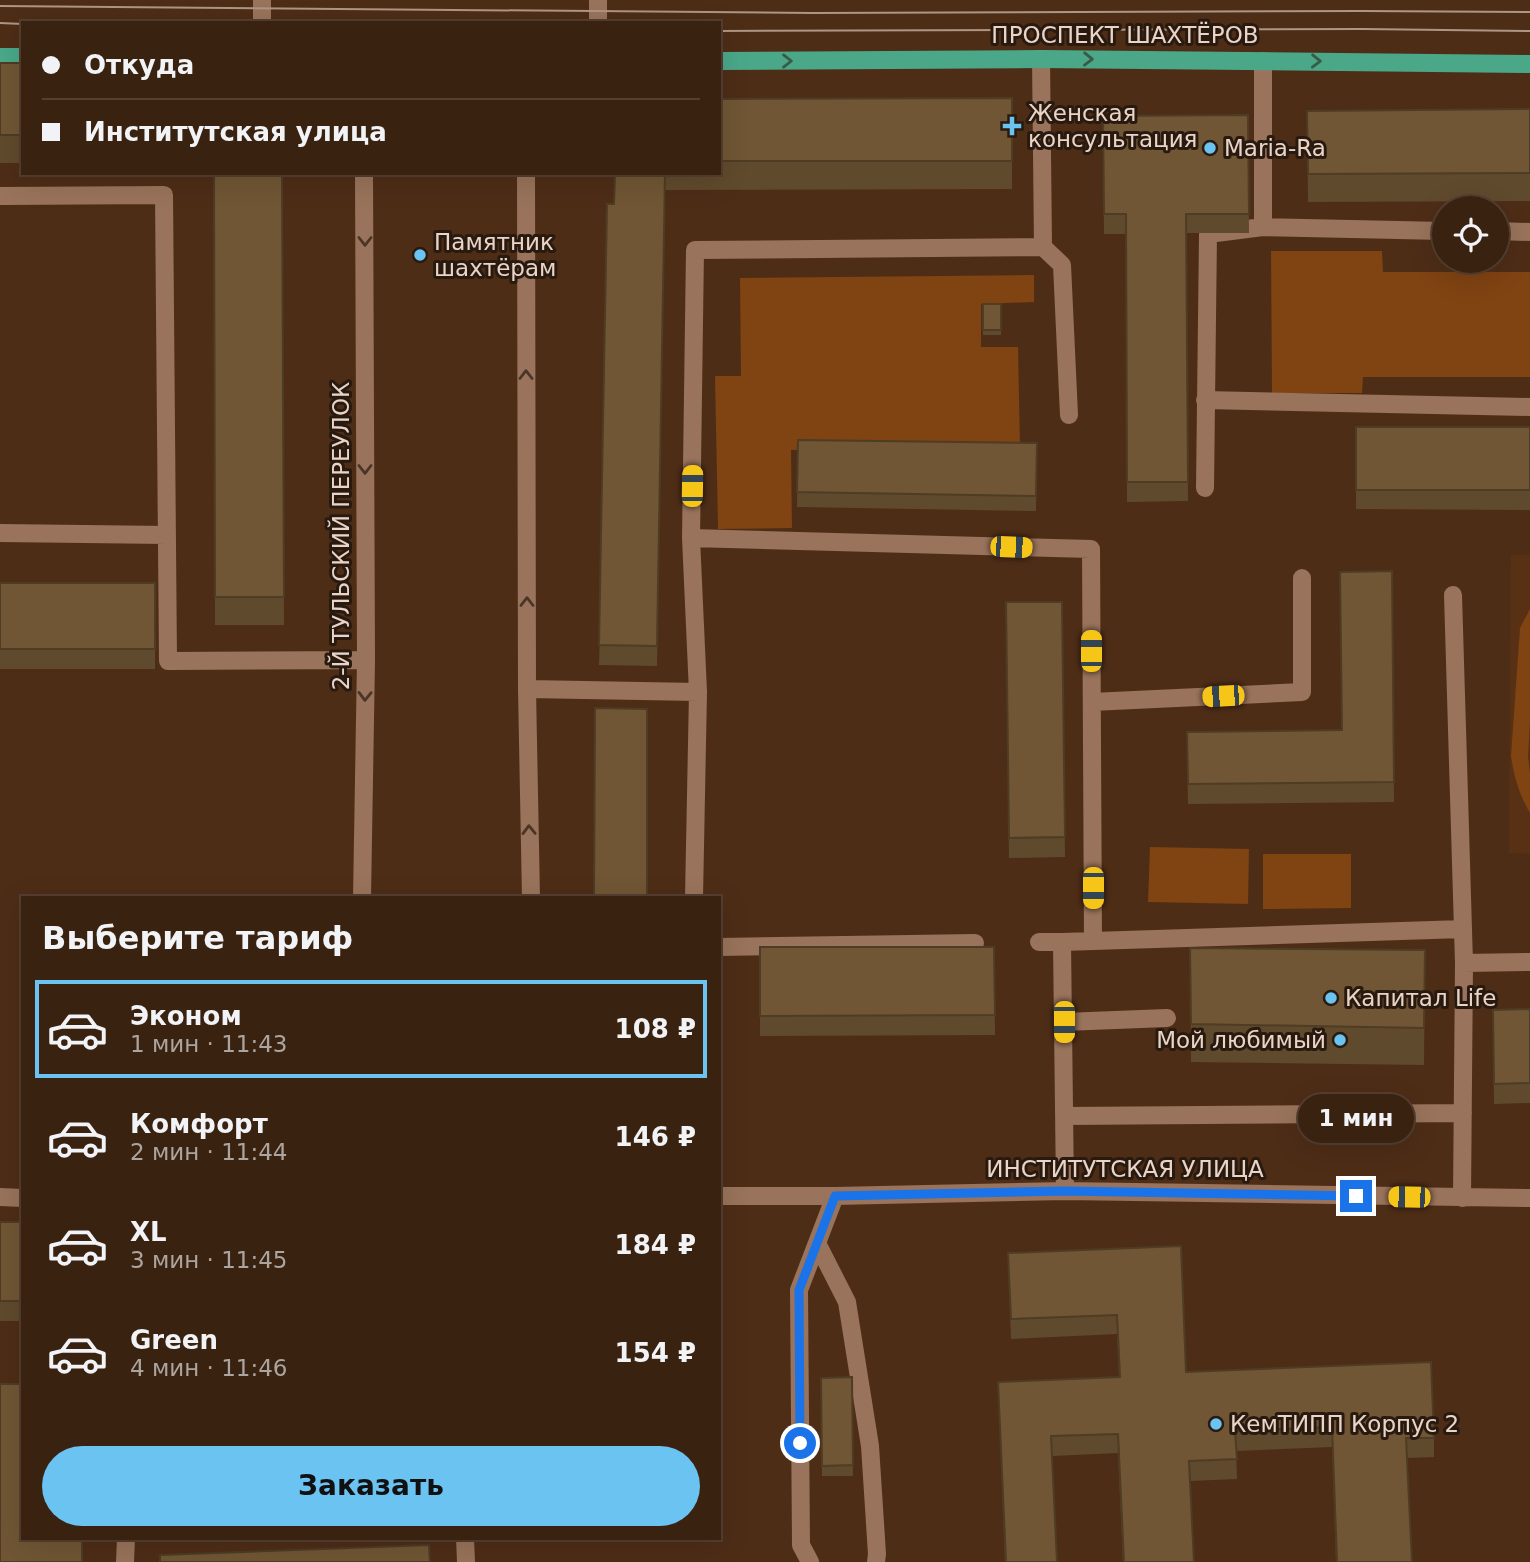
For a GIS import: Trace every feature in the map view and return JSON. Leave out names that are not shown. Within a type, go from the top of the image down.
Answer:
[{"type":"main road","points":[[0,57],[21,57]]},
{"type":"main road","name":"ПРОСПЕКТ ШАХТЁРОВ","points":[[721,61],[1041,58],[1530,64]]},
{"type":"street","points":[[262,0],[262,21]]},
{"type":"street","points":[[598,0],[598,21]]},
{"type":"street","points":[[1041,58],[1043,247]]},
{"type":"street","points":[[1263,61],[1263,227]]},
{"type":"street","name":"2-Й ТУЛЬСКИЙ ПЕРЕУЛОК","points":[[362,896],[366,660],[364,175]]},
{"type":"street","points":[[526,175],[527,689],[531,896]]},
{"type":"street","points":[[0,196],[164,195],[168,661],[366,660]]},
{"type":"street","points":[[1205,488],[1208,234],[1263,227],[1432,230]]},
{"type":"street","points":[[1509,232],[1530,232]]},
{"type":"street","points":[[694,896],[698,692],[691,538],[695,250],[1043,247],[1062,265],[1069,415]]},
{"type":"street","points":[[1205,400],[1530,407]]},
{"type":"street","points":[[0,533],[167,536]]},
{"type":"street","points":[[691,538],[1091,549],[1093,941]]},
{"type":"street","points":[[1092,702],[1302,692],[1302,578]]},
{"type":"street","points":[[1453,595],[1464,963],[1462,1198]]},
{"type":"street","points":[[527,689],[698,692]]},
{"type":"street","points":[[1039,942],[1463,929]]},
{"type":"street","points":[[1062,942],[1065,1191]]},
{"type":"street","points":[[721,947],[975,943]]},
{"type":"street","points":[[1464,963],[1530,962]]},
{"type":"street","points":[[1064,1022],[1167,1018]]},
{"type":"street","points":[[1065,1116],[1463,1112]]},
{"type":"street","name":"ИНСТИТУТСКАЯ УЛИЦА","points":[[721,1196],[1065,1191],[1530,1198]]},
{"type":"street","points":[[810,1562],[801,1545],[799,1290],[835,1196]]},
{"type":"street","points":[[0,1197],[21,1198]]},
{"type":"street","points":[[817,1243],[847,1302],[870,1446],[876,1562]]},
{"type":"street","points":[[125,1562],[126,1540]]},
{"type":"street","points":[[465,1540],[466,1562]]},
{"type":"shaded area","points":[[1271,251],[1382,251],[1383,272],[1530,272],[1530,377],[1363,377],[1362,393],[1272,393]]},
{"type":"shaded area","points":[[1034,275],[1034,302],[981,304],[981,347],[1018,347],[1020,447],[791,450],[792,528],[718,529],[715,376],[741,376],[740,278]]},
{"type":"shaded area","points":[[1511,555],[1530,555],[1530,854],[1509,853]]},
{"type":"shaded area","points":[[1530,609],[1530,813],[1518,785],[1511,756],[1520,628]]},
{"type":"shaded area","points":[[1150,847],[1249,849],[1248,904],[1148,902]]},
{"type":"shaded area","points":[[1263,854],[1351,854],[1351,908],[1263,909]]},
{"type":"building","points":[[0,63],[21,63],[21,135],[0,135]]},
{"type":"building","points":[[1012,98],[1012,161],[721,161],[721,99]]},
{"type":"building","points":[[1530,109],[1530,173],[1308,174],[1307,111]]},
{"type":"building","points":[[1248,115],[1249,214],[1186,214],[1188,482],[1127,482],[1126,214],[1104,214],[1103,116]]},
{"type":"building","points":[[214,175],[282,175],[284,597],[215,597]]},
{"type":"building","points":[[615,175],[665,175],[657,646],[599,645],[607,204],[614,204]]},
{"type":"building","points":[[983,304],[1001,304],[1001,330],[983,330]]},
{"type":"building","points":[[1356,427],[1530,427],[1530,490],[1356,490]]},
{"type":"building","points":[[798,440],[1037,443],[1036,496],[797,492]]},
{"type":"building","points":[[1392,571],[1394,782],[1188,784],[1187,732],[1342,730],[1340,572]]},
{"type":"building","points":[[0,583],[155,583],[155,649],[0,649]]},
{"type":"building","points":[[1006,602],[1062,602],[1065,837],[1009,838]]},
{"type":"building","points":[[595,708],[647,709],[647,896],[594,896]]},
{"type":"building","points":[[760,947],[994,947],[995,1015],[760,1016]]},
{"type":"building","points":[[1190,948],[1425,950],[1424,1028],[1191,1024]]},
{"type":"building","points":[[1530,1009],[1530,1083],[1494,1084],[1493,1010]]},
{"type":"building","points":[[0,1222],[21,1222],[21,1301],[0,1301]]},
{"type":"building","name":"КемТИПП Корпус 2","points":[[1181,1246],[1186,1372],[1431,1362],[1434,1438],[1406,1438],[1412,1562],[1337,1562],[1332,1427],[1235,1431],[1237,1459],[1189,1461],[1194,1562],[1124,1562],[1118,1434],[1051,1436],[1057,1562],[1006,1562],[998,1382],[1120,1377],[1117,1315],[1011,1319],[1008,1253]]},
{"type":"building","points":[[852,1377],[853,1465],[822,1466],[821,1378]]},
{"type":"building","points":[[0,1384],[21,1384],[21,1540],[82,1540],[82,1562],[0,1562]]},
{"type":"building","points":[[429,1545],[430,1562],[160,1562],[160,1555]]},
{"type":"tram line","points":[[0,6],[813,13],[1530,12]]},
{"type":"tram line","points":[[0,23],[21,24]]},
{"type":"tram line","points":[[721,31],[1530,31]]},
{"type":"place","name":"Женская консультация","points":[[1012,126]]},
{"type":"place","name":"Maria-Ra","points":[[1210,148]]},
{"type":"place","name":"Памятник шахтёрам","points":[[420,255]]},
{"type":"place","name":"Капитал Life","points":[[1331,998]]},
{"type":"place","name":"Мой любимый","points":[[1340,1040]]},
{"type":"place","name":"КемТИПП Корпус 2","points":[[1216,1424]]},
{"type":"route","points":[[800,1443],[799,1290],[835,1196],[1065,1191],[1356,1196]]}]
